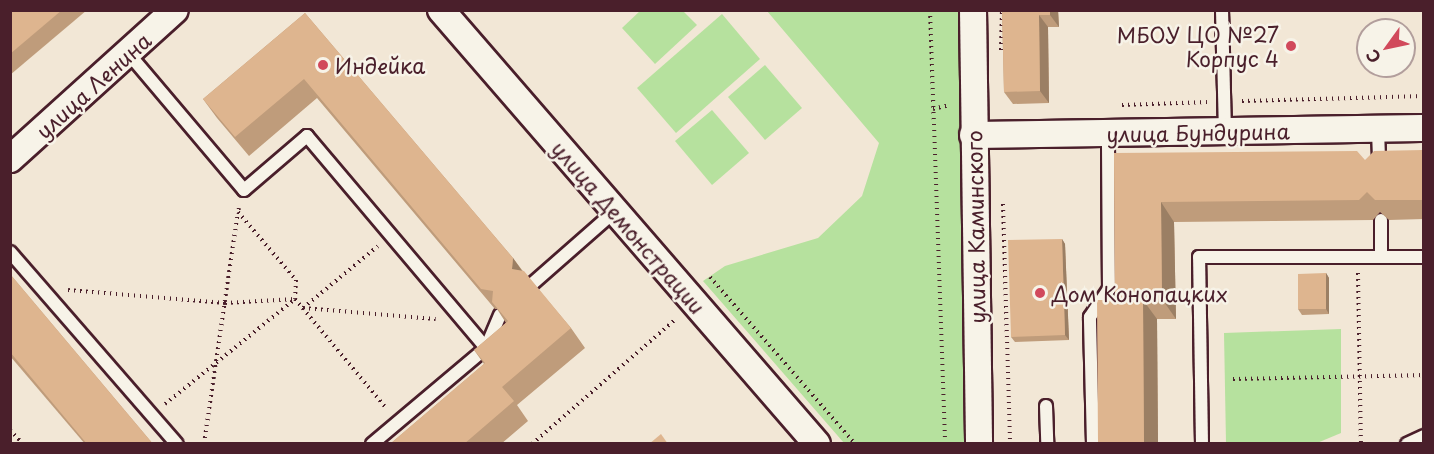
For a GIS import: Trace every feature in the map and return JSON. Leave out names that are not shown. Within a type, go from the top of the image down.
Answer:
[{"type":"street","name":"улица Ленина","points":[[10,159],[129,54],[175,10]]},
{"type":"street","name":"улица Демонстрации","points":[[441,10],[817,444]]},
{"type":"street","name":"улица Каминского","points":[[973,10],[972,103],[980,444]]},
{"type":"street","name":"улица Бундурина","points":[[973,135],[1424,128]]},
{"type":"lane","points":[[1222,10],[1225,132]]},
{"type":"lane","points":[[129,54],[244,190],[307,136],[486,348]]},
{"type":"lane","points":[[1378,130],[1379,171]]},
{"type":"lane","points":[[1093,444],[1090,317],[1109,289],[1108,133]]},
{"type":"lane","points":[[532,284],[615,211]]},
{"type":"lane","points":[[1381,220],[1381,257]]},
{"type":"lane","points":[[10,252],[177,444]]},
{"type":"lane","points":[[1202,444],[1199,257],[1424,257]]},
{"type":"lane","points":[[372,444],[486,348],[500,315]]},
{"type":"lane","points":[[1046,406],[1047,444]]},
{"type":"lane","points":[[1407,444],[1424,436]]},
{"type":"path","points":[[930,10],[945,444]]},
{"type":"path","points":[[1001,54],[1002,10]]},
{"type":"path","points":[[1118,105],[1424,96]]},
{"type":"path","points":[[933,109],[972,103]]},
{"type":"path","points":[[204,444],[238,212],[244,190]]},
{"type":"path","points":[[1003,197],[1010,444]]},
{"type":"path","points":[[238,212],[296,280],[295,299],[398,422]]},
{"type":"path","points":[[302,308],[391,236]]},
{"type":"path","points":[[1357,257],[1361,444]]},
{"type":"path","points":[[42,288],[225,303],[295,299]]},
{"type":"path","points":[[152,414],[295,299]]},
{"type":"path","points":[[302,308],[463,321]]},
{"type":"path","points":[[532,444],[674,324]]},
{"type":"path","points":[[1233,379],[1424,375]]},
{"type":"path","points":[[10,430],[23,444]]},
{"type":"green space","points":[[641,10],[683,11],[697,25],[655,64],[622,28]]},
{"type":"green space","points":[[767,11],[961,11],[964,443],[844,443],[703,281],[725,266],[818,238],[862,196],[879,143]]},
{"type":"green space","points":[[722,14],[760,59],[676,133],[637,88]]},
{"type":"green space","points":[[765,65],[802,108],[765,140],[728,97]]},
{"type":"green space","points":[[712,110],[749,153],[712,185],[675,141]]},
{"type":"green space","points":[[1341,329],[1341,433],[1317,443],[1226,443],[1224,333]]},
{"type":"building","points":[[10,10],[62,10],[10,54]]},
{"type":"building","points":[[1002,10],[1050,10],[1050,15],[1039,15],[1040,91],[1004,92]]},
{"type":"building","points":[[305,13],[513,258],[512,269],[524,271],[571,328],[502,387],[514,401],[464,444],[390,444],[485,363],[474,350],[508,321],[492,302],[493,291],[481,289],[304,79],[235,137],[203,99]]},
{"type":"building","points":[[1424,150],[1424,200],[1375,200],[1367,192],[1359,200],[1161,202],[1162,299],[1143,300],[1144,444],[1098,444],[1097,300],[1115,300],[1114,153],[1357,151],[1365,160],[1374,151]]},
{"type":"building","name":"Дом Конопацких","points":[[1062,239],[1065,335],[1011,337],[1008,240]]},
{"type":"building","points":[[1326,273],[1326,309],[1298,309],[1298,274]]},
{"type":"building","points":[[10,274],[153,444],[87,444],[10,352]]},
{"type":"building","points":[[661,434],[668,444],[649,444]]},
{"type":"place","name":"МБОУ ЦО №27 Корпус 4","points":[[1291,46]]},
{"type":"place","name":"Индейка","points":[[323,65]]},
{"type":"place","name":"Дом Конопацких","points":[[1040,293]]}]
